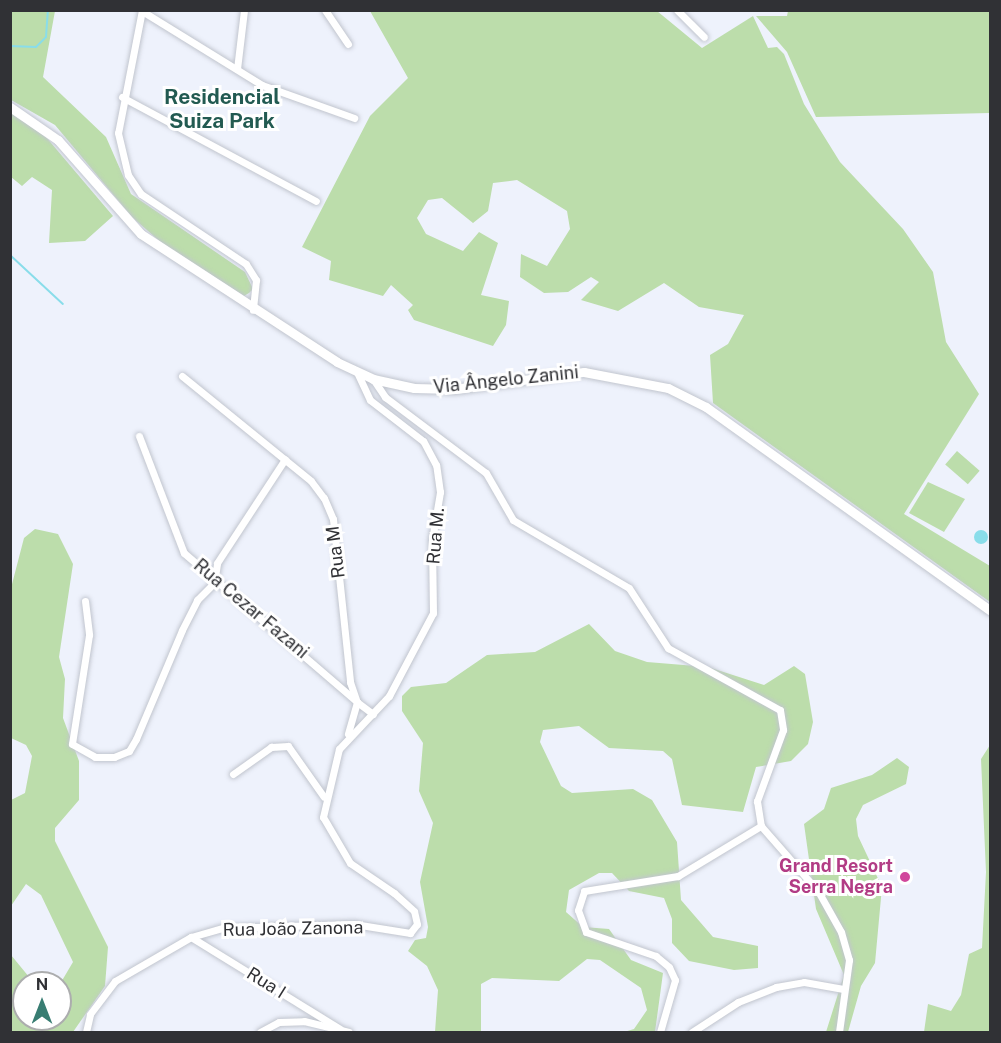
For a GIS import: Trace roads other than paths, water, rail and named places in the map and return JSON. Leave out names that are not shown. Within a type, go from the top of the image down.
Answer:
[{"type":"street","points":[[237,69],[244,10]]},
{"type":"street","points":[[325,10],[348,44]]},
{"type":"street","points":[[677,10],[704,37]]},
{"type":"street","points":[[253,310],[256,280],[246,264],[141,194],[128,175],[118,133],[122,97],[142,11],[262,85],[354,118]]},
{"type":"street","points":[[122,97],[316,201]]},
{"type":"street","name":"Via Ângelo Zanini","points":[[10,107],[58,140],[141,234],[253,310],[357,372],[373,379],[454,389],[584,372],[668,388],[706,406],[990,610]]},
{"type":"street","name":"Rua M.","points":[[357,372],[370,400],[423,441],[436,465],[440,492],[432,540],[433,613],[419,646],[373,714]]},
{"type":"street","name":"Rua M","points":[[182,376],[311,481],[333,519],[357,702]]},
{"type":"street","points":[[373,379],[386,397],[486,473],[513,520],[629,588],[668,648],[780,710],[783,730],[757,801],[761,826],[818,891],[841,932],[849,960],[843,989],[839,1032]]},
{"type":"street","name":"Rua Cezar Fazani","points":[[139,436],[180,546],[214,583],[357,702]]},
{"type":"street","points":[[85,601],[89,635],[72,744],[79,751],[114,757],[129,751],[136,739],[197,600],[214,583],[217,563],[285,459]]},
{"type":"street","points":[[348,736],[357,702],[373,714]]},
{"type":"street","name":"Rua João Zanona","points":[[86,1032],[90,1014],[115,981],[191,937],[223,928],[354,924],[410,933],[417,924],[414,911],[335,845],[323,817],[324,798],[348,736],[373,714]]},
{"type":"street","points":[[233,774],[272,747],[288,746],[324,798]]},
{"type":"street","points":[[660,1032],[675,980],[669,967],[656,956],[586,932],[578,910],[584,891],[678,876],[761,826]]},
{"type":"street","name":"Rua I","points":[[191,937],[340,1029]]},
{"type":"street","points":[[692,1032],[776,987],[804,982],[843,989]]},
{"type":"street","points":[[260,1032],[279,1022],[349,1032]]},
{"type":"water","points":[[978,530],[984,530],[988,537],[984,544],[978,544],[974,540],[974,534]]},
{"type":"waterway","points":[[10,46],[36,47],[46,37],[48,10]]},
{"type":"waterway","points":[[10,255],[63,304]]},
{"type":"place","name":"Grand Resort Serra Negra","points":[[905,877]]},
{"type":"district","name":"Residencial Suiza Park","points":[[222,109]]}]
